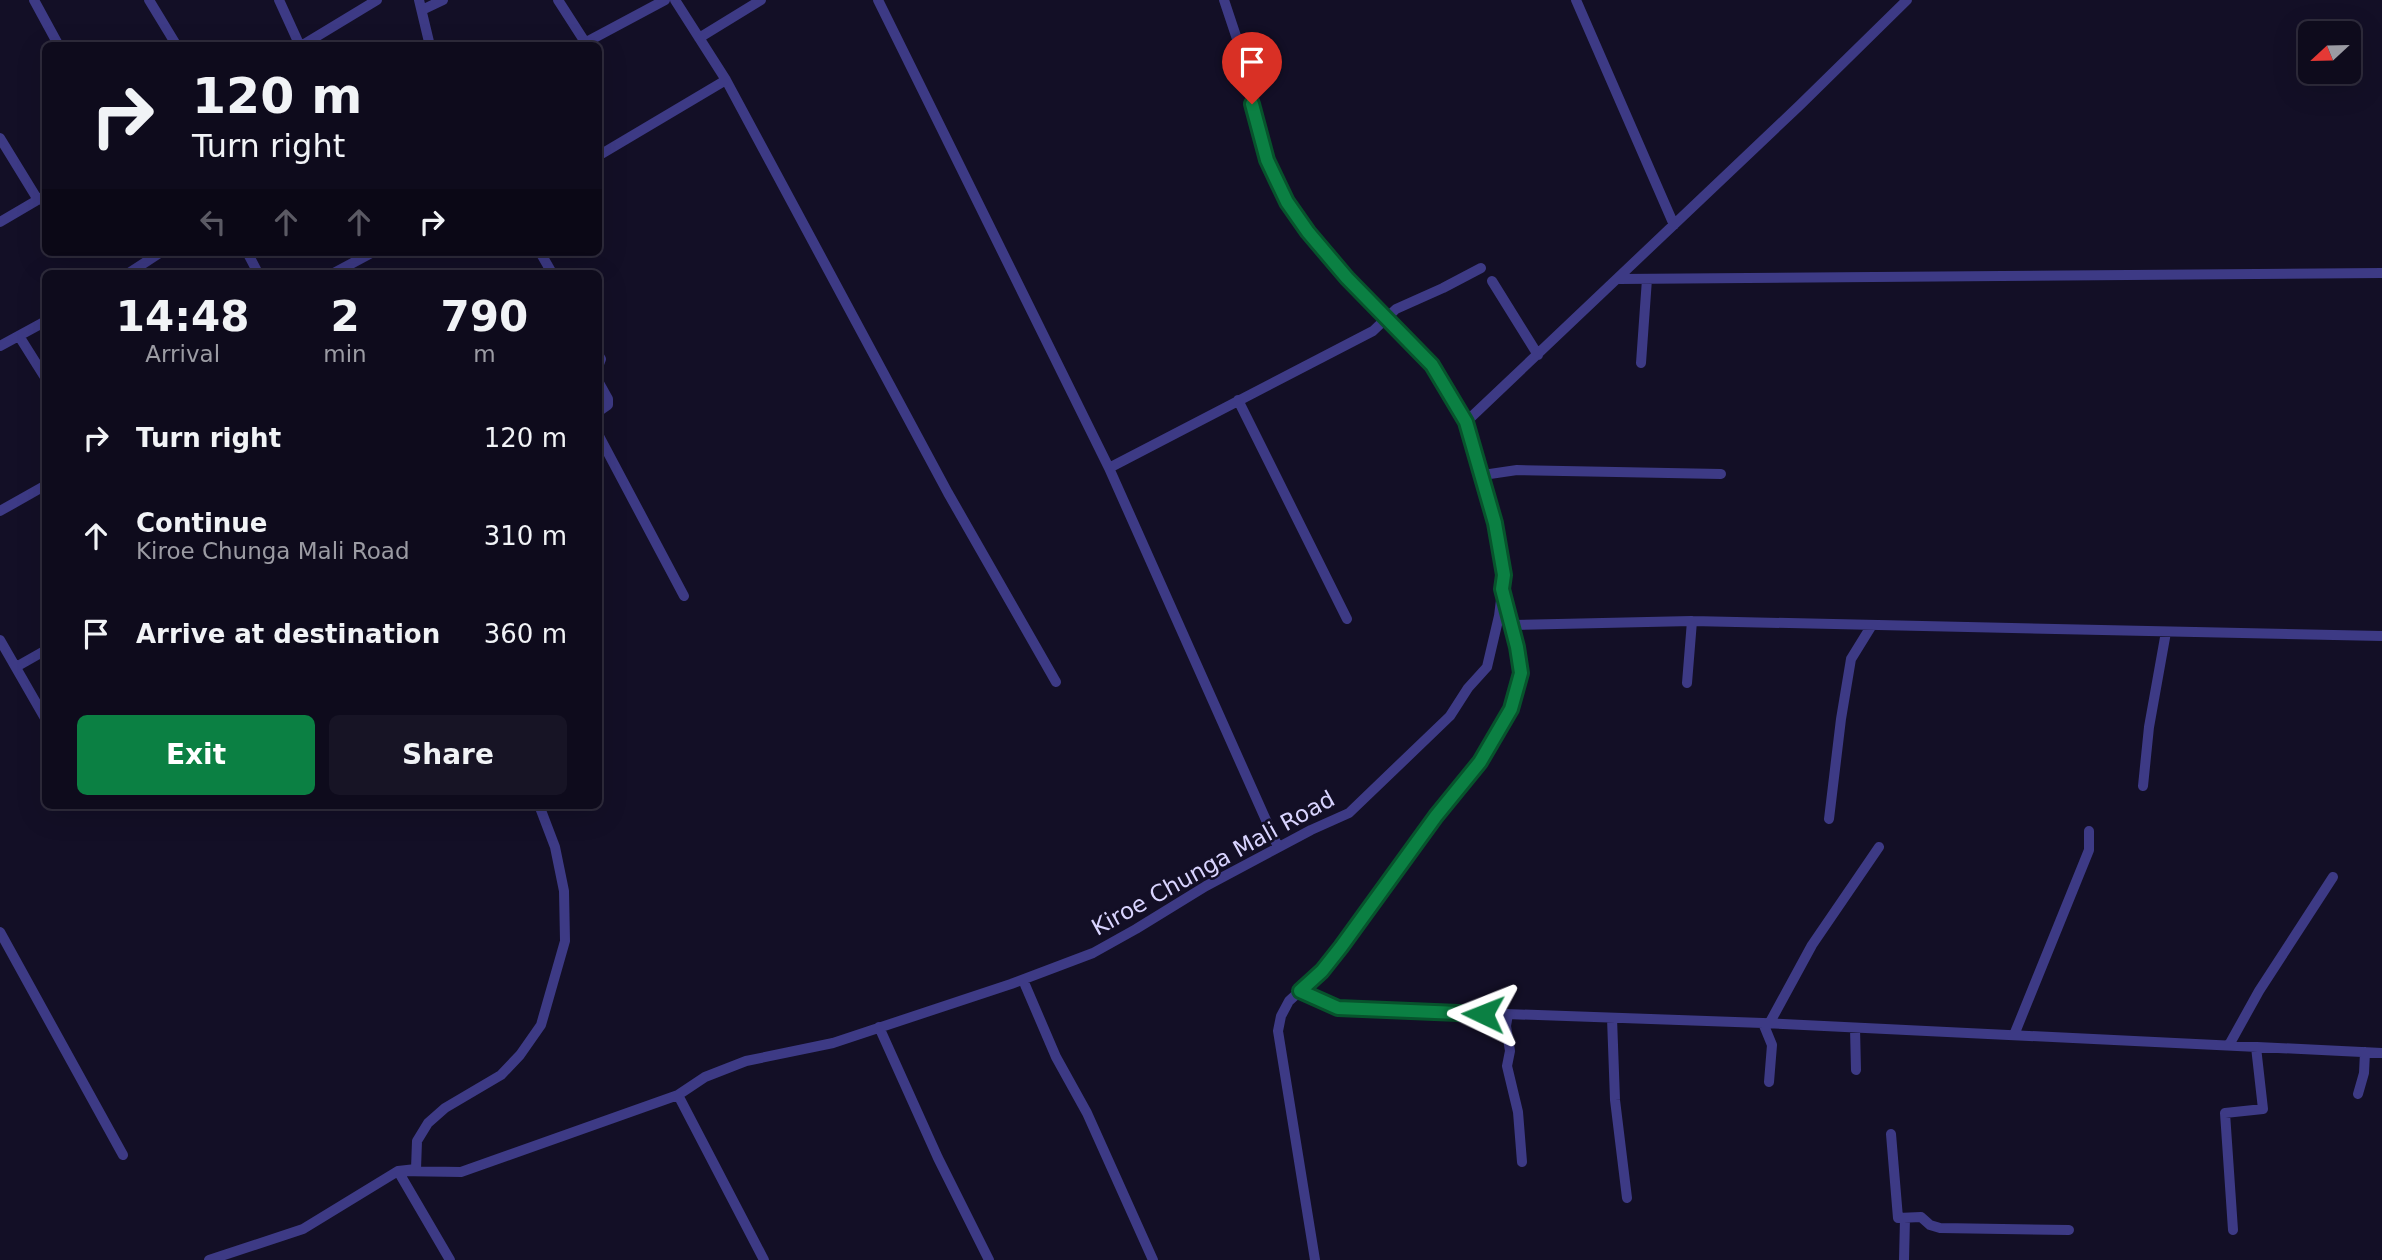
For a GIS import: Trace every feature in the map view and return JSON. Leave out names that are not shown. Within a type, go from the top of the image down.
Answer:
[{"type":"street","points":[[34,0],[58,42]]},
{"type":"street","points":[[164,0],[151,3],[175,42]]},
{"type":"street","points":[[279,0],[299,42]]},
{"type":"street","points":[[308,42],[377,0]]},
{"type":"street","points":[[429,42],[421,5],[443,0]]},
{"type":"street","points":[[558,0],[581,42]]},
{"type":"street","points":[[586,42],[665,0]]},
{"type":"street","points":[[675,0],[726,80],[948,493],[1056,682]]},
{"type":"street","points":[[699,38],[761,0]]},
{"type":"street","points":[[878,0],[1108,468],[1278,847]]},
{"type":"street","name":"Kiroe Chunga Mali Road","points":[[398,1171],[461,1172],[678,1095],[705,1077],[746,1061],[833,1042],[1093,953],[1206,886],[1349,813],[1450,716],[1468,688],[1487,667],[1500,616],[1504,575],[1501,549],[1483,475],[1466,422],[1432,365],[1347,278],[1308,232],[1287,202],[1263,148],[1244,60],[1224,0]]},
{"type":"street","points":[[1576,0],[1674,225]]},
{"type":"street","points":[[1466,422],[1619,279],[1907,0]]},
{"type":"street","points":[[602,154],[726,80]]},
{"type":"street","points":[[0,138],[42,197],[0,222]]},
{"type":"street","points":[[134,270],[155,256]]},
{"type":"street","points":[[340,270],[366,256]]},
{"type":"street","points":[[1108,468],[1373,331],[1396,309],[1481,268]]},
{"type":"street","points":[[1619,279],[2382,273]]},
{"type":"street","points":[[1641,363],[1647,279]]},
{"type":"street","points":[[1492,281],[1538,355]]},
{"type":"street","points":[[0,346],[42,323]]},
{"type":"street","points":[[19,336],[42,373]]},
{"type":"street","points":[[602,389],[608,400],[608,405],[602,409]]},
{"type":"street","points":[[1238,400],[1348,619]]},
{"type":"street","points":[[602,442],[684,596]]},
{"type":"street","points":[[1483,475],[1517,470],[1721,474]]},
{"type":"street","points":[[0,510],[42,487]]},
{"type":"street","points":[[1315,1260],[1278,1031],[1281,1016],[1289,1001],[1322,971],[1341,947],[1436,816],[1480,762],[1511,709],[1521,673],[1502,589]]},
{"type":"street","points":[[1510,625],[1692,621],[2382,636]]},
{"type":"street","points":[[1687,683],[1692,621]]},
{"type":"street","points":[[1829,819],[1841,719],[1852,659],[1872,625]]},
{"type":"street","points":[[2143,786],[2166,632]]},
{"type":"street","points":[[0,640],[42,713]]},
{"type":"street","points":[[16,667],[42,652]]},
{"type":"street","points":[[209,1260],[303,1229],[398,1171],[416,1169],[417,1141],[428,1123],[444,1108],[501,1075],[520,1055],[541,1025],[565,941],[564,891],[555,847],[541,809]]},
{"type":"street","points":[[2014,1035],[2089,850],[2089,831]]},
{"type":"street","points":[[1769,1082],[1772,1045],[1766,1023],[1812,945],[1879,847]]},
{"type":"street","points":[[2229,1045],[2259,991],[2333,877]]},
{"type":"street","points":[[0,932],[122,1155]]},
{"type":"street","points":[[1023,979],[1056,1057],[1087,1113],[1153,1260]]},
{"type":"street","points":[[1300,991],[1338,1008],[1766,1023],[2382,1053]]},
{"type":"street","points":[[1508,1014],[1506,1026],[1510,1051],[1507,1066],[1518,1112],[1522,1162]]},
{"type":"street","points":[[1612,1018],[1615,1100],[1627,1198]]},
{"type":"street","points":[[879,1027],[989,1260]]},
{"type":"street","points":[[1855,1028],[1856,1070]]},
{"type":"street","points":[[2233,1230],[2225,1113],[2263,1109],[2256,1047]]},
{"type":"street","points":[[2358,1094],[2364,1073],[2365,1052]]},
{"type":"street","points":[[678,1095],[764,1260]]},
{"type":"street","points":[[1891,1134],[1898,1218],[1921,1217],[1930,1225],[1940,1228],[2069,1230]]},
{"type":"street","points":[[398,1171],[450,1260]]},
{"type":"street","points":[[1904,1260],[1905,1218]]},
{"type":"route","points":[[1252,104],[1267,160],[1287,202],[1308,232],[1347,278],[1432,365],[1466,422],[1483,475],[1501,549],[1504,575],[1502,589],[1521,673],[1511,709],[1480,762],[1436,816],[1341,947],[1322,971],[1300,991],[1338,1008],[1483,1014]]}]
